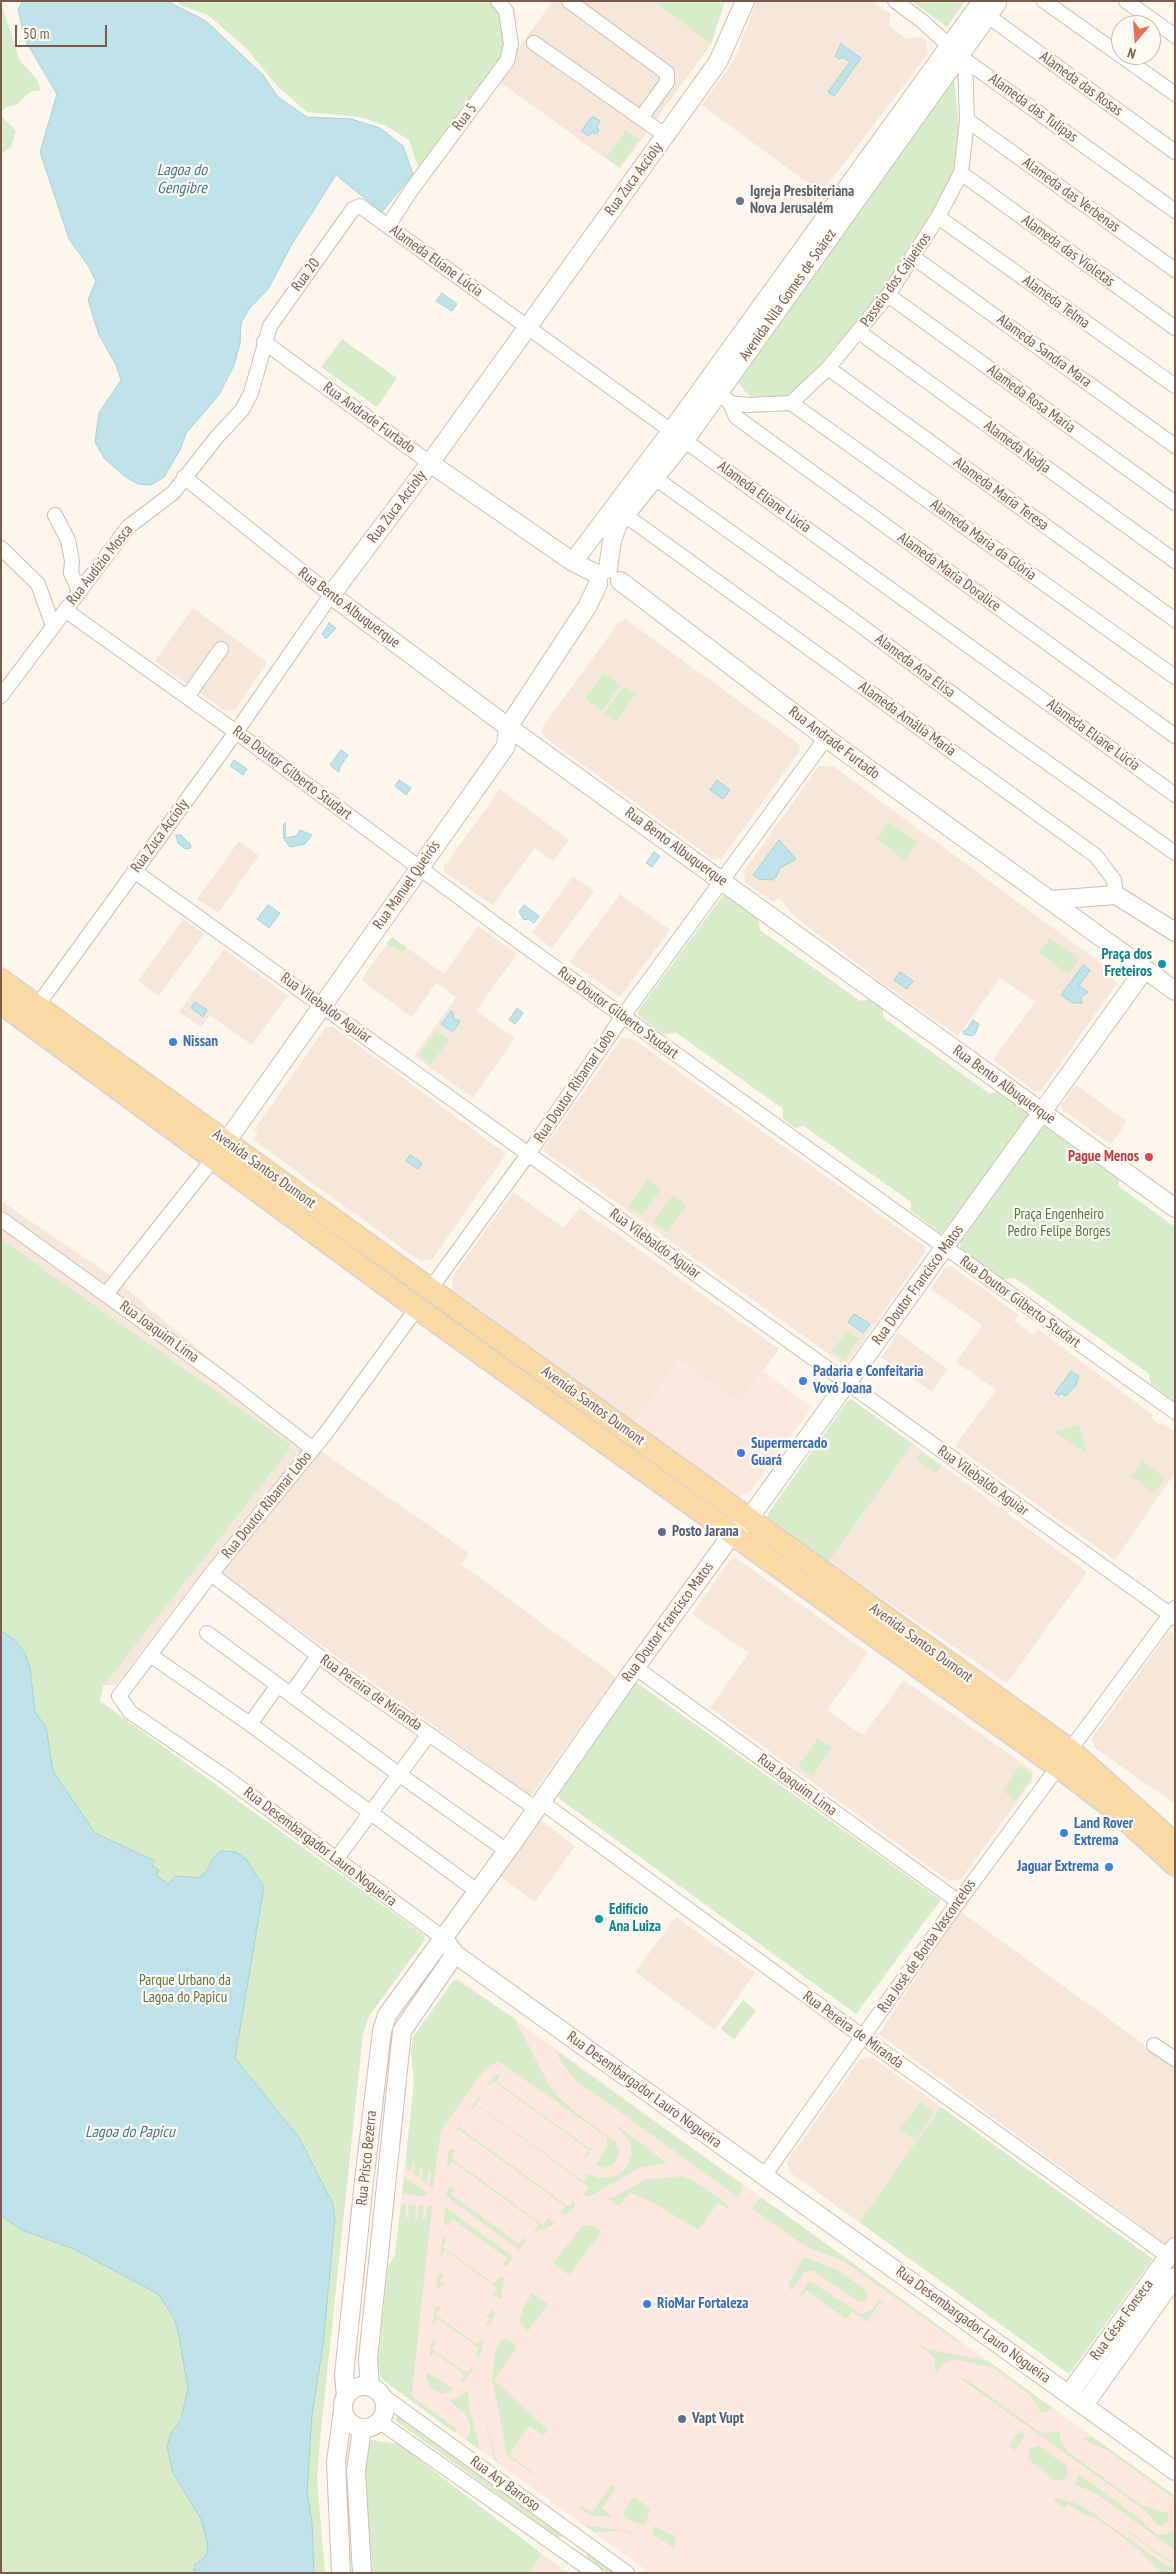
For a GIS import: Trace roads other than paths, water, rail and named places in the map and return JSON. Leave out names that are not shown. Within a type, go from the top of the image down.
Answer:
[{"type":"main road","name":"Avenida Santos Dumont","points":[[1,980],[37,1006],[220,1150],[417,1308],[548,1399],[573,1419],[1058,1767],[1116,1811],[1175,1865]]},
{"type":"main road","name":"Avenida Santos Dumont","points":[[1,1003],[220,1150],[431,1288],[1070,1750],[1116,1789],[1175,1844]]},
{"type":"main road","points":[[548,1399],[561,1382]]},
{"type":"main road","points":[[573,1419],[586,1401]]},
{"type":"main road","points":[[889,1646],[901,1629]]},
{"type":"main road","points":[[1116,1789],[1147,1803],[1175,1823]]},
{"type":"street","name":"Rua 5","points":[[388,226],[412,190],[507,61],[511,44],[506,11],[498,1]]},
{"type":"street","points":[[569,1],[667,73],[667,82],[641,118]]},
{"type":"street","name":"Rua Zuca Accioly","points":[[37,1006],[236,732],[331,595],[430,463],[718,62],[745,1]]},
{"type":"street","name":"Alameda das Tulipas","points":[[895,1],[922,21],[958,53],[1175,211]]},
{"type":"street","points":[[1044,1],[1175,94]]},
{"type":"street","points":[[1126,1],[1175,36]]},
{"type":"street","name":"Avenida Nila Gomes de Soárez","points":[[573,562],[603,522],[678,435],[992,5]]},
{"type":"street","name":"Alameda das Rosas","points":[[992,5],[1175,152]]},
{"type":"street","points":[[534,42],[665,135]]},
{"type":"street","name":"Avenida Nila Gomes de Soárez","points":[[605,579],[612,540],[618,524],[655,478],[678,435],[724,398],[958,53]]},
{"type":"street","name":"Passeio dos Cajueiros","points":[[792,403],[828,368],[860,332],[888,295],[938,217],[961,173],[967,120],[958,53]]},
{"type":"street","name":"Alameda das Verbenas","points":[[967,120],[1175,270]]},
{"type":"street","name":"Alameda das Violetas","points":[[961,173],[1175,328]]},
{"type":"street","name":"Alameda Eliane Lúcia","points":[[353,209],[360,206],[1175,794]]},
{"type":"street","name":"Rua 20","points":[[264,342],[270,326],[353,209]]},
{"type":"street","name":"Alameda Telma","points":[[938,217],[1175,386]]},
{"type":"street","name":"Alameda Sandra Mara","points":[[913,257],[1175,446]]},
{"type":"street","name":"Alameda Rosa Maria","points":[[888,295],[1175,503]]},
{"type":"street","name":"Alameda Nadja","points":[[860,332],[1175,561]]},
{"type":"street","name":"Rua Andrade Furtado","points":[[264,342],[430,463],[573,562],[605,579],[1175,991]]},
{"type":"street","name":"Rua Audízio Mosca","points":[[1,696],[128,527],[146,511],[166,499],[246,404],[264,342]]},
{"type":"street","name":"Alameda Maria Teresa","points":[[828,368],[1175,620]]},
{"type":"street","points":[[724,398],[766,405],[792,403]]},
{"type":"street","name":"Alameda Maria Doralice","points":[[724,398],[736,418],[1175,736]]},
{"type":"street","name":"Alameda Maria da Glória","points":[[792,403],[1175,677]]},
{"type":"street","name":"Rua Bento Albuquerque","points":[[184,477],[331,595],[508,726],[1175,1208]]},
{"type":"street","name":"Alameda Ana Elisa","points":[[655,478],[856,622],[996,726],[1175,853]]},
{"type":"street","points":[[56,515],[68,540],[72,561],[71,573],[79,591]]},
{"type":"street","name":"Alameda Amália Maria","points":[[625,515],[1096,856],[1114,880],[1116,895]]},
{"type":"street","points":[[603,522],[600,548],[605,579]]},
{"type":"street","points":[[1,548],[38,584],[53,626]]},
{"type":"street","name":"Rua Manuel Queirós","points":[[220,1150],[506,746],[508,726],[605,579]]},
{"type":"street","name":"Rua Doutor Gilberto Studart","points":[[65,610],[236,732],[419,869],[1175,1412]]},
{"type":"street","points":[[187,697],[221,649]]},
{"type":"street","name":"Rua Doutor Ribamar Lobo","points":[[431,1288],[529,1153],[623,1016],[826,738]]},
{"type":"street","name":"Rua Vilebaldo Aguiar","points":[[134,871],[847,1383],[1173,1614]]},
{"type":"street","points":[[1050,900],[1116,895],[1175,932]]},
{"type":"street","name":"Rua Doutor Francisco Matos","points":[[443,1938],[636,1668],[847,1383],[1145,970]]},
{"type":"street","points":[[107,1293],[220,1150]]},
{"type":"street","name":"Rua Joaquim Lima","points":[[1,1219],[107,1293],[313,1449]]},
{"type":"street","name":"Rua Doutor Ribamar Lobo","points":[[120,1701],[119,1696],[211,1574],[313,1449],[417,1308]]},
{"type":"street","name":"Rua Pereira de Miranda","points":[[211,1574],[318,1656],[429,1734],[538,1804],[863,2037],[1171,2251]]},
{"type":"street","points":[[1070,1750],[1173,1614]]},
{"type":"street","points":[[207,1633],[507,1851]]},
{"type":"street","points":[[150,1655],[250,1724],[477,1891]]},
{"type":"street","points":[[291,1694],[318,1656]]},
{"type":"street","name":"Rua Joaquim Lima","points":[[636,1668],[959,1902]]},
{"type":"street","points":[[250,1724],[278,1684]]},
{"type":"street","name":"Rua Desembargador Lauro Nogueira","points":[[120,1701],[130,1712],[224,1776],[443,1938],[455,1954],[1175,2470]]},
{"type":"street","points":[[337,1858],[372,1814],[429,1734]]},
{"type":"street","name":"Rua José de Borba Vasconcelos","points":[[764,2176],[959,1902],[1058,1767]]},
{"type":"street","name":"Rua Prisco Bezerra","points":[[341,2573],[336,2461],[344,2404],[344,2375],[382,2031],[387,2015],[443,1938]]},
{"type":"street","name":"Rua Prisco Bezerra","points":[[376,2391],[368,2359],[402,2031],[455,1954]]},
{"type":"street","points":[[1154,2046],[1175,2059]]},
{"type":"street","name":"Rua César Fonseca","points":[[1069,2394],[1171,2251]]},
{"type":"street","name":"Rua César Fonseca","points":[[1084,2405],[1175,2277]]},
{"type":"street","points":[[356,2388],[376,2391],[386,2410],[380,2422],[372,2428],[362,2429],[346,2420],[344,2404],[356,2388]]},
{"type":"street","name":"Rua Ary Barroso","points":[[376,2391],[627,2573]]},
{"type":"street","name":"Rua Ary Barroso","points":[[380,2422],[595,2573]]},
{"type":"street","points":[[362,2429],[356,2471],[362,2573]]},
{"type":"street","points":[[566,2552],[579,2538]]},
{"type":"water","name":"Lagoa do Gengibre","points":[[23,1],[167,1],[206,21],[263,75],[278,97],[307,117],[351,119],[380,128],[403,146],[413,174],[382,212],[336,175],[292,244],[268,289],[249,309],[241,323],[240,344],[234,365],[219,395],[186,433],[180,450],[164,477],[151,485],[138,484],[123,475],[104,458],[95,442],[99,413],[121,380],[116,365],[99,335],[88,300],[96,281],[89,267],[69,239],[40,152],[57,94],[25,40],[18,9]]},
{"type":"water","points":[[841,44],[861,58],[834,96],[828,92],[850,62],[843,57],[839,59],[835,56]]},
{"type":"water","points":[[594,117],[600,121],[597,126],[599,131],[595,134],[592,132],[589,136],[581,131],[591,118]]},
{"type":"water","points":[[442,293],[457,304],[452,311],[436,301]]},
{"type":"water","points":[[329,623],[336,628],[326,639],[322,634]]},
{"type":"water","points":[[341,750],[348,755],[339,772],[330,765]]},
{"type":"water","points":[[234,760],[247,769],[243,775],[230,766]]},
{"type":"water","points":[[399,780],[411,788],[406,795],[395,786]]},
{"type":"water","points":[[717,780],[730,790],[723,799],[710,790]]},
{"type":"water","points":[[285,823],[286,838],[296,836],[300,830],[312,835],[305,844],[290,847],[284,839],[283,826]]},
{"type":"water","points":[[176,835],[181,835],[190,844],[191,848],[185,849],[178,843]]},
{"type":"water","points":[[779,840],[796,859],[780,868],[776,877],[772,880],[759,879],[753,875]]},
{"type":"water","points":[[654,852],[660,856],[652,867],[646,863]]},
{"type":"water","points":[[268,905],[280,913],[269,928],[257,919]]},
{"type":"water","points":[[524,905],[539,916],[534,923],[528,919],[524,920],[519,912]]},
{"type":"water","points":[[1083,965],[1090,970],[1079,986],[1088,992],[1081,997],[1082,1003],[1073,1003],[1061,995]]},
{"type":"water","points":[[900,972],[913,981],[907,989],[894,980]]},
{"type":"water","points":[[195,1002],[207,1010],[203,1017],[191,1008]]},
{"type":"water","points":[[517,1008],[523,1013],[515,1024],[509,1020]]},
{"type":"water","points":[[451,1011],[453,1012],[454,1019],[460,1021],[453,1032],[441,1024]]},
{"type":"water","points":[[973,1020],[979,1024],[975,1034],[972,1036],[964,1034],[963,1031],[967,1029]]},
{"type":"water","points":[[410,1155],[422,1163],[418,1169],[406,1161]]},
{"type":"water","points":[[854,1314],[870,1324],[863,1333],[848,1322]]},
{"type":"water","points":[[1071,1371],[1079,1376],[1076,1385],[1066,1396],[1061,1393],[1059,1396],[1055,1393]]},
{"type":"water","name":"Lagoa do Papicu","points":[[1,1631],[15,1640],[25,1653],[30,1668],[35,1712],[46,1727],[53,1771],[95,1833],[155,1861],[152,1866],[159,1870],[156,1875],[168,1884],[176,1876],[198,1878],[205,1873],[214,1857],[221,1851],[236,1852],[247,1860],[264,1887],[235,2058],[300,2139],[333,2204],[335,2219],[323,2345],[312,2415],[307,2492],[312,2523],[314,2573],[194,2573],[194,2565],[205,2557],[208,2548],[207,2541],[201,2519],[173,2473],[167,2446],[171,2433],[181,2419],[188,2389],[178,2331],[173,2317],[159,2295],[74,2249],[22,2230],[1,2216]]},
{"type":"place","name":"Igreja Presbiteriana Nova Jerusalém","points":[[740,201]]},
{"type":"place","name":"Praça dos Freteiros","points":[[1162,964]]},
{"type":"place","name":"Nissan","points":[[173,1042]]},
{"type":"place","name":"Pague Menos","points":[[1149,1157]]},
{"type":"place","name":"Padaria e Confeitaria Vovó Joana","points":[[803,1381]]},
{"type":"place","name":"Supermercado Guará","points":[[741,1453]]},
{"type":"place","name":"Posto Jarana","points":[[662,1532]]},
{"type":"place","name":"Land Rover Extrema","points":[[1064,1833]]},
{"type":"place","name":"Jaguar Extrema","points":[[1109,1867]]},
{"type":"place","name":"Edifício Ana Luiza","points":[[599,1919]]},
{"type":"place","name":"RioMar Fortaleza","points":[[647,2304]]},
{"type":"place","name":"Vapt Vupt","points":[[682,2419]]},
{"type":"park label","name":"Praça Engenheiro Pedro Felipe Borges","points":[[1059,1224]]},
{"type":"park label","name":"Parque Urbano da Lagoa do Papicu","points":[[185,1990]]}]
